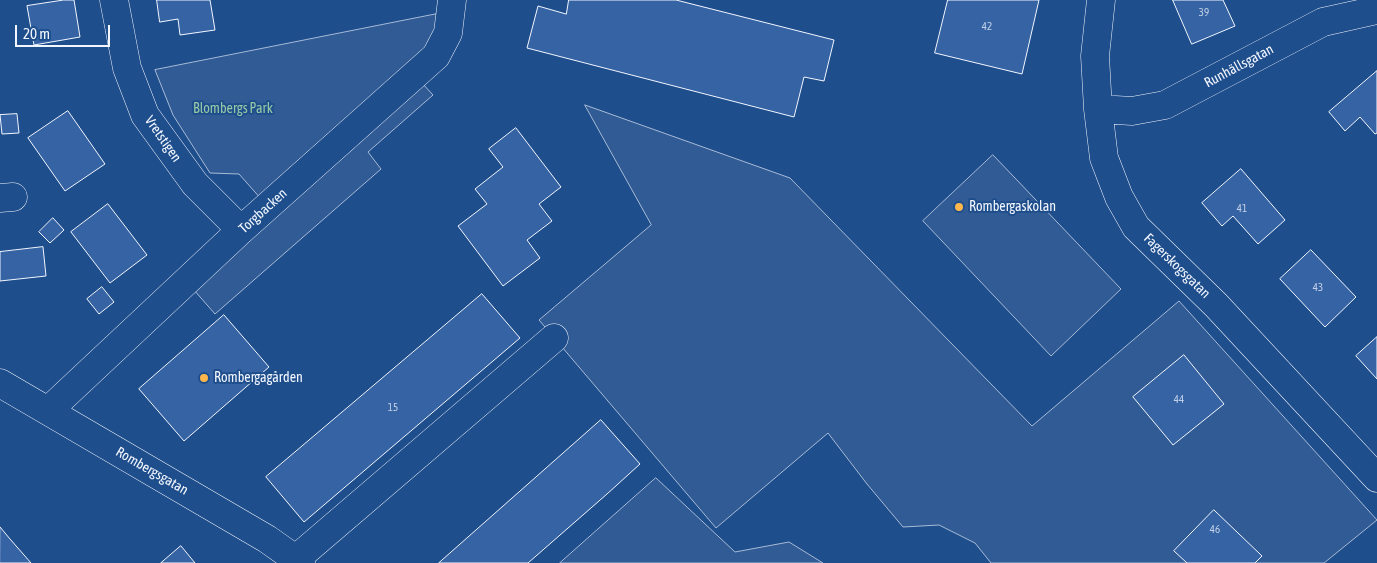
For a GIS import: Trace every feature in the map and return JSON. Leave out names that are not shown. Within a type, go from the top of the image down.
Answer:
[{"type":"street","name":"Vretstigen","points":[[114,0],[127,68],[146,115],[195,184],[241,230]]},
{"type":"street","name":"Torgbacken","points":[[49,410],[241,230],[436,56],[448,33],[452,0]]},
{"type":"street","name":"Fagerskogsgatan","points":[[1101,0],[1095,56],[1098,109],[1104,158],[1119,197],[1136,227],[1216,305],[1377,478]]},
{"type":"street","name":"Runhällsgatan","points":[[1098,109],[1132,111],[1165,105],[1323,22],[1377,10]]},
{"type":"street","points":[[299,561],[554,338]]},
{"type":"street","name":"Rombergsgatan","points":[[0,383],[267,539],[299,561]]},
{"type":"shaded area","points":[[442,13],[439,32],[411,71],[433,95],[368,152],[381,169],[215,314],[179,273],[262,200],[239,174],[210,173],[173,115],[155,70]]},
{"type":"shaded area","points":[[585,105],[790,178],[1032,426],[1179,301],[1377,520],[1324,563],[991,563],[975,543],[939,525],[903,527],[828,433],[716,528],[539,320],[651,225]]},
{"type":"shaded area","points":[[993,155],[1121,289],[1051,356],[923,221]]},
{"type":"shaded area","points":[[656,478],[735,552],[789,542],[823,563],[560,563]]},
{"type":"building","points":[[74,0],[80,37],[34,45],[27,6]]},
{"type":"building","points":[[157,0],[210,0],[215,30],[180,35],[178,19],[160,22]]},
{"type":"building","points":[[569,0],[676,0],[834,40],[824,81],[804,77],[794,117],[527,48],[538,6],[566,14]]},
{"type":"building","points":[[948,0],[1039,0],[1022,74],[935,53]]},
{"type":"building","points":[[1173,0],[1223,0],[1235,26],[1192,44]]},
{"type":"building","points":[[1377,71],[1377,133],[1375,134],[1360,117],[1345,131],[1329,112]]},
{"type":"building","points":[[68,111],[105,164],[65,191],[28,138]]},
{"type":"building","points":[[17,114],[19,133],[2,134],[0,115]]},
{"type":"building","points":[[516,128],[561,187],[539,204],[552,221],[527,240],[540,258],[503,286],[458,226],[487,204],[475,189],[503,167],[489,149]]},
{"type":"building","points":[[1241,169],[1285,220],[1258,244],[1233,216],[1222,226],[1202,203]]},
{"type":"building","points":[[108,204],[147,255],[110,283],[71,232]]},
{"type":"building","points":[[53,218],[64,230],[50,243],[39,232]]},
{"type":"building","points":[[43,247],[46,276],[0,281],[0,252]]},
{"type":"building","points":[[1311,250],[1356,297],[1325,327],[1280,279]]},
{"type":"building","points":[[102,287],[114,302],[99,314],[87,299]]},
{"type":"building","points":[[482,294],[520,338],[304,522],[266,477]]},
{"type":"building","name":"Rombergagården","points":[[224,315],[269,367],[184,441],[139,389]]},
{"type":"building","points":[[1377,337],[1377,379],[1356,356]]},
{"type":"building","points":[[1184,355],[1224,404],[1173,445],[1133,397]]},
{"type":"building","points":[[601,420],[640,464],[607,494],[528,563],[439,563]]},
{"type":"building","points":[[1214,510],[1262,556],[1255,563],[1187,563],[1174,551]]},
{"type":"building","points":[[0,527],[10,539],[31,563],[0,563]]},
{"type":"building","points":[[181,546],[195,563],[161,563]]},
{"type":"place","name":"Rombergaskolan","points":[[959,207]]},
{"type":"place","name":"Rombergagården","points":[[204,378]]},
{"type":"park label","name":"Blombergs Park","points":[[233,109]]}]
